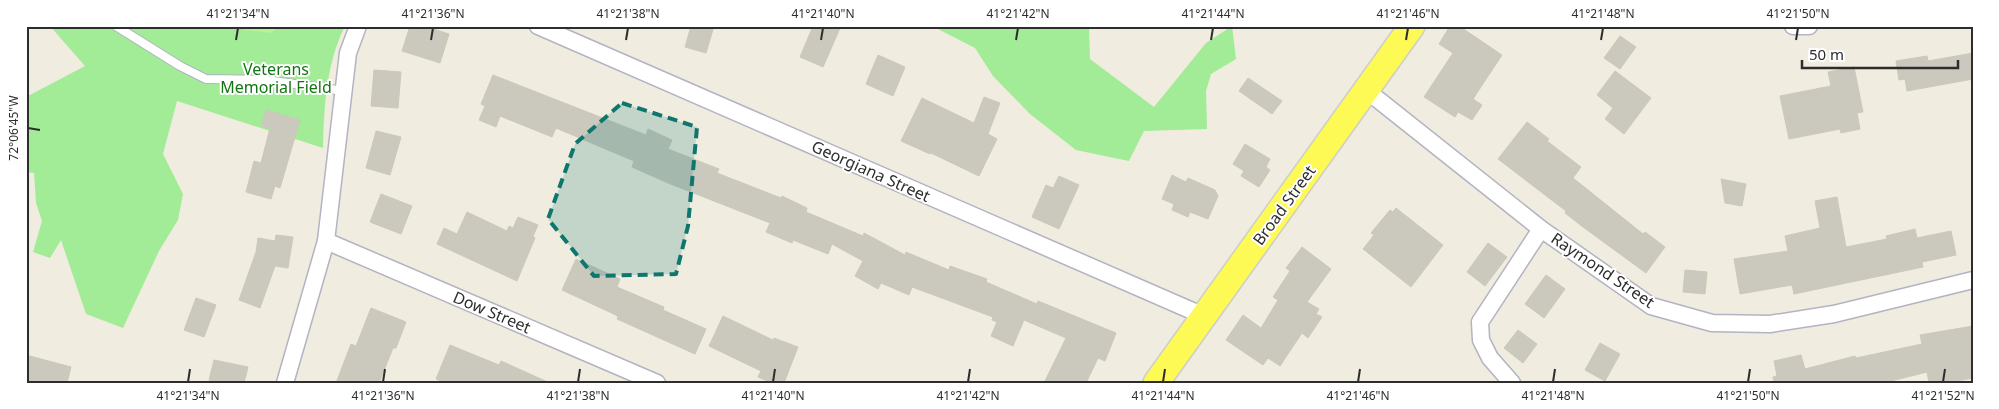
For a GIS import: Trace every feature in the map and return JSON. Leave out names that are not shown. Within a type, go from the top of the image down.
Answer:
[{"type":"main road","name":"Broad Street","points":[[1156,383],[1412,26]]},
{"type":"street","points":[[286,383],[326,242],[348,53],[358,26]]},
{"type":"street","name":"Georgiana Street","points":[[538,26],[1204,316]]},
{"type":"street","points":[[1793,26],[1809,26]]},
{"type":"street","name":"Raymond Street","points":[[1366,90],[1541,229],[1651,306],[1712,323],[1770,324],[1834,314],[1973,280]]},
{"type":"street","points":[[1512,383],[1490,358],[1481,340],[1480,322],[1541,229]]},
{"type":"street","name":"Dow Street","points":[[326,242],[657,383]]},
{"type":"lane","points":[[116,26],[180,66],[206,79],[266,80],[344,91]]},
{"type":"highlighted area","points":[[622,103],[697,127],[688,226],[676,274],[594,276],[548,219],[575,144]]},
{"type":"green space","name":"Veterans Memorial Field","points":[[50,26],[345,26],[334,55],[327,86],[323,148],[177,101],[163,154],[183,194],[178,220],[159,251],[123,328],[86,314],[61,240],[50,258],[33,252],[42,221],[36,203],[34,173],[26,172],[26,97],[85,66]]},
{"type":"green space","points":[[240,26],[280,26],[271,33],[246,30]]},
{"type":"green space","points":[[932,26],[1089,26],[1090,59],[1154,107],[1206,43],[1232,26],[1236,59],[1211,74],[1206,91],[1207,129],[1144,131],[1129,161],[1076,150],[1030,114],[993,76],[975,48]]},
{"type":"building","points":[[410,26],[424,26],[449,34],[440,63],[402,51]]},
{"type":"building","points":[[691,26],[714,26],[706,53],[685,47]]},
{"type":"building","points":[[813,26],[841,26],[823,67],[800,57]]},
{"type":"building","points":[[1450,26],[1459,26],[1502,55],[1473,99],[1482,105],[1472,120],[1458,112],[1455,117],[1424,97],[1453,53],[1439,44]]},
{"type":"building","points":[[1620,36],[1636,47],[1620,69],[1604,58]]},
{"type":"building","points":[[1973,53],[1973,79],[1907,91],[1905,79],[1899,80],[1896,61],[1927,56],[1928,61]]},
{"type":"building","points":[[878,55],[905,67],[893,96],[866,84]]},
{"type":"building","points":[[1854,67],[1863,112],[1857,113],[1860,129],[1841,133],[1840,129],[1789,139],[1780,96],[1831,86],[1828,72]]},
{"type":"building","points":[[374,70],[401,72],[398,108],[371,106]]},
{"type":"building","points":[[1615,71],[1651,98],[1624,134],[1605,119],[1613,108],[1597,95]]},
{"type":"building","points":[[493,75],[646,135],[648,129],[672,140],[668,149],[719,169],[717,173],[781,198],[782,196],[807,208],[806,212],[863,236],[864,233],[905,255],[906,252],[949,270],[950,266],[987,279],[986,282],[1037,304],[1038,301],[1116,333],[1105,361],[1098,358],[1086,383],[1044,383],[1066,338],[1024,320],[1013,346],[991,336],[997,322],[992,320],[993,317],[912,287],[909,295],[881,283],[878,289],[855,276],[863,261],[832,244],[828,254],[793,240],[792,243],[766,232],[770,223],[668,183],[632,167],[634,161],[556,128],[552,137],[500,116],[496,127],[479,120],[485,106],[481,104]]},
{"type":"building","points":[[1248,78],[1282,101],[1272,114],[1239,91]]},
{"type":"building","points":[[984,97],[1000,103],[988,134],[997,139],[979,176],[901,141],[922,98],[974,123]]},
{"type":"building","points":[[266,110],[300,120],[280,188],[275,186],[271,199],[246,192],[254,161],[261,163],[270,128],[261,126]]},
{"type":"building","points":[[1527,122],[1549,139],[1547,141],[1581,167],[1573,178],[1643,234],[1645,232],[1665,247],[1646,273],[1583,227],[1565,213],[1566,211],[1498,159]]},
{"type":"building","points":[[376,131],[401,137],[390,175],[366,168]]},
{"type":"building","points":[[1245,144],[1270,159],[1266,167],[1270,170],[1259,187],[1241,176],[1244,171],[1233,164]]},
{"type":"building","points":[[1172,175],[1186,182],[1188,178],[1215,190],[1218,196],[1208,219],[1190,212],[1188,217],[1172,210],[1174,204],[1162,199]]},
{"type":"building","points":[[1059,176],[1079,185],[1059,229],[1032,217],[1046,185],[1053,188]]},
{"type":"building","points":[[1721,179],[1746,184],[1742,206],[1725,203]]},
{"type":"building","points":[[381,194],[412,206],[401,234],[370,222]]},
{"type":"building","points":[[1837,197],[1846,247],[1887,239],[1886,236],[1915,229],[1917,238],[1951,231],[1956,255],[1922,262],[1923,267],[1794,294],[1792,285],[1740,294],[1734,259],[1788,251],[1785,236],[1820,228],[1815,201]]},
{"type":"building","points":[[1396,208],[1443,245],[1411,287],[1363,249],[1374,235],[1371,233],[1390,210],[1393,212]]},
{"type":"building","points":[[467,212],[507,231],[509,226],[513,228],[518,217],[538,225],[533,236],[535,238],[517,281],[437,244],[444,228],[457,234]]},
{"type":"building","points":[[276,235],[293,237],[288,268],[275,266],[260,308],[239,300],[256,252],[258,238],[275,241]]},
{"type":"building","points":[[1488,243],[1507,257],[1485,286],[1467,272]]},
{"type":"building","points":[[1302,247],[1331,269],[1307,302],[1319,309],[1316,314],[1322,317],[1308,338],[1302,333],[1280,366],[1268,358],[1263,365],[1226,340],[1243,315],[1261,328],[1278,300],[1273,297],[1290,271],[1286,268]]},
{"type":"building","points":[[576,259],[620,279],[617,287],[664,307],[663,310],[706,329],[695,354],[617,319],[618,316],[562,290]]},
{"type":"building","points":[[1685,270],[1707,272],[1705,294],[1683,292]]},
{"type":"building","points":[[1546,275],[1565,289],[1544,318],[1525,304]]},
{"type":"building","points":[[196,298],[216,305],[204,337],[184,330]]},
{"type":"building","points":[[371,308],[406,322],[396,348],[393,348],[379,383],[336,383],[351,344],[356,346]]},
{"type":"building","points":[[723,316],[773,340],[774,338],[798,347],[784,383],[772,383],[758,377],[761,371],[709,346]]},
{"type":"building","points":[[1973,326],[1973,378],[1946,383],[1929,383],[1927,372],[1891,381],[1891,383],[1774,383],[1773,377],[1777,376],[1774,361],[1801,355],[1805,369],[1855,356],[1856,358],[1922,344],[1920,335]]},
{"type":"building","points":[[1518,330],[1537,344],[1523,363],[1504,348]]},
{"type":"building","points":[[1600,343],[1620,354],[1605,381],[1585,370]]},
{"type":"building","points":[[450,345],[499,365],[501,361],[550,383],[446,383],[436,379]]},
{"type":"building","points":[[26,355],[71,367],[67,383],[26,383]]},
{"type":"building","points":[[214,360],[248,367],[244,383],[219,383],[209,380]]}]
